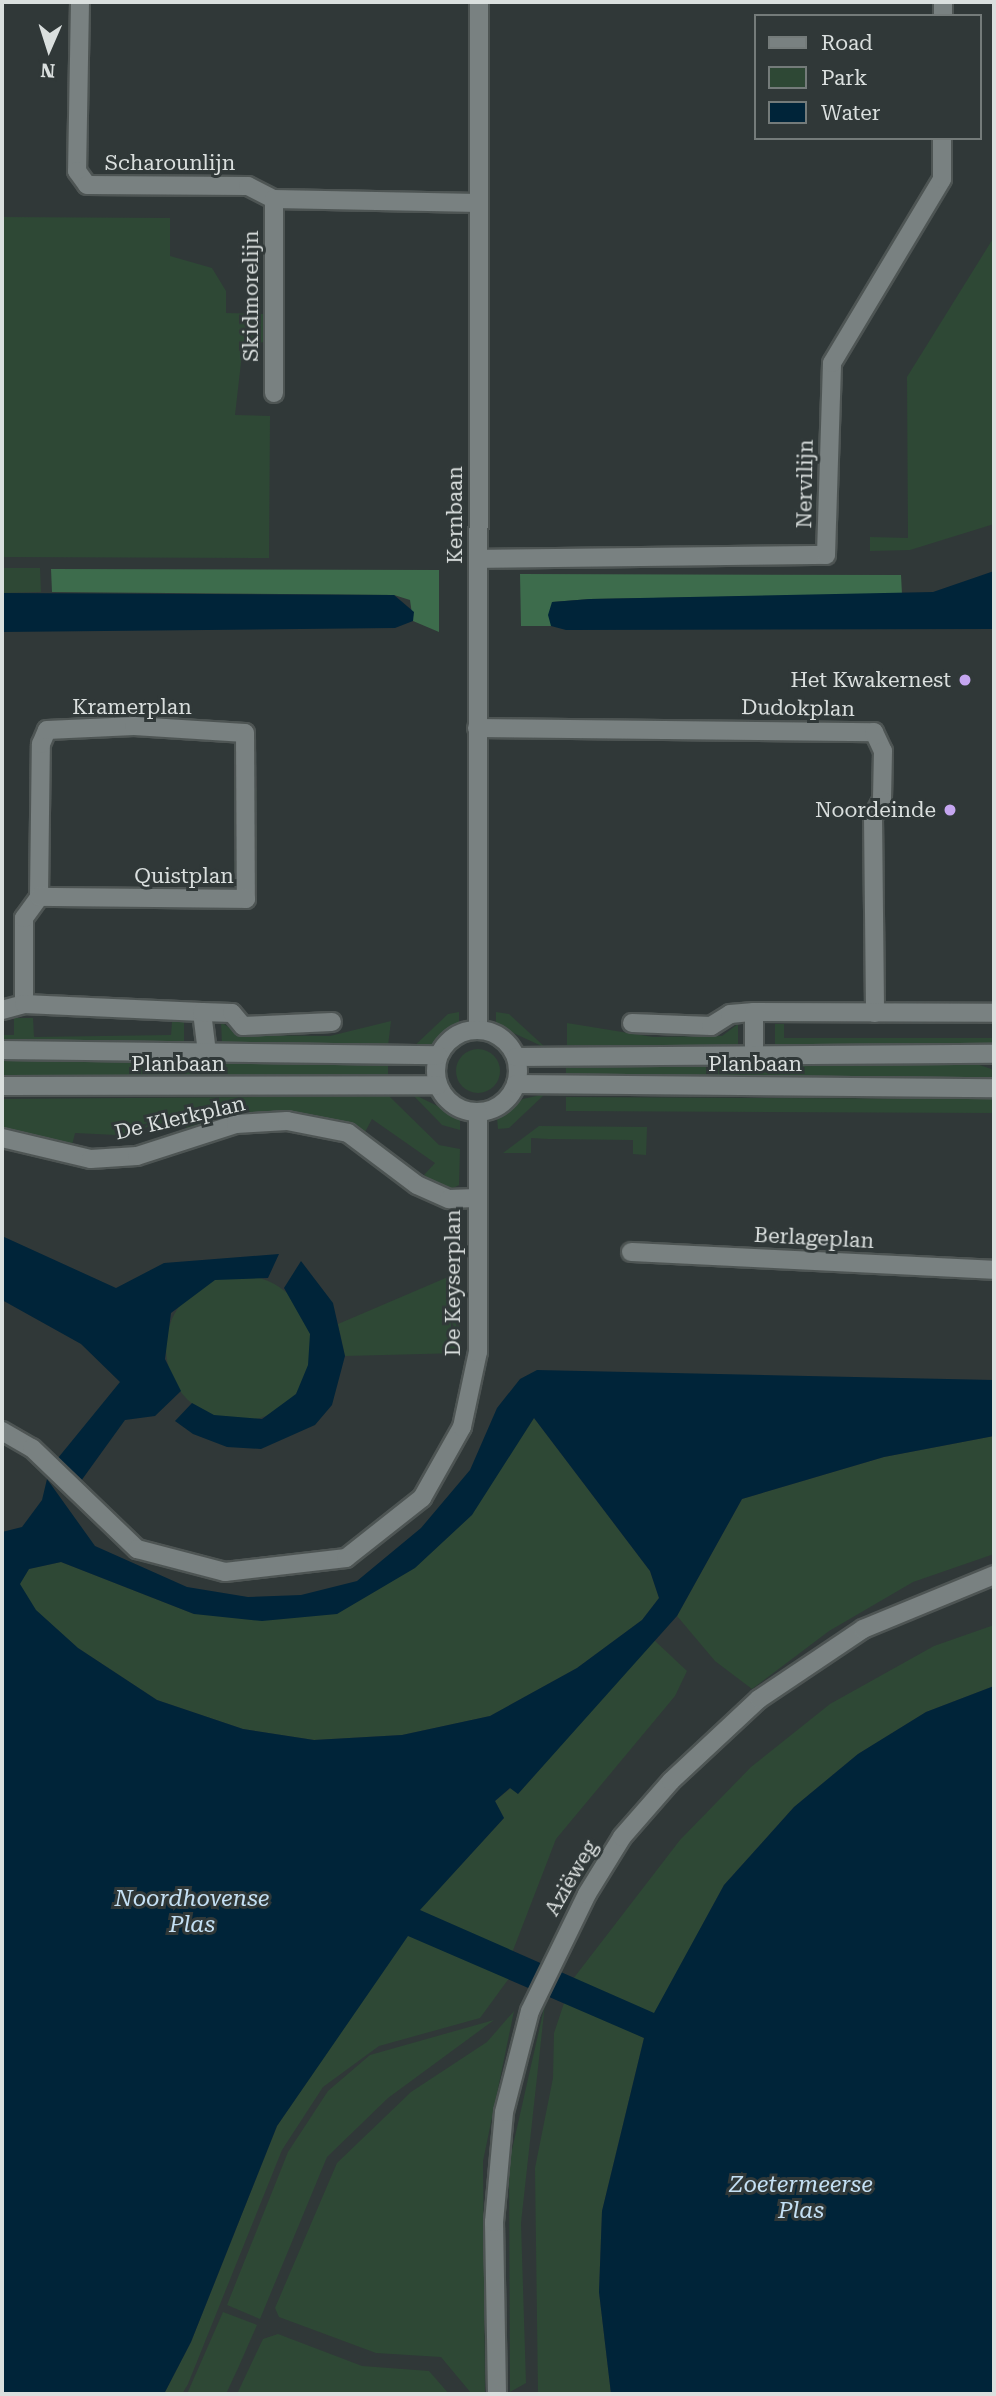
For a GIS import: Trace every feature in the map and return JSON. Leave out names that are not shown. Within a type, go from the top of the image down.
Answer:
[{"type":"street","name":"Scharounlijn","points":[[80,2],[80,182],[248,186],[274,199],[479,203]]},
{"type":"street","name":"Kernbaan","points":[[478,1029],[480,2]]},
{"type":"street","name":"Nervilijn","points":[[478,559],[826,555],[832,363],[942,180],[942,140]]},
{"type":"street","name":"Skidmorelijn","points":[[274,199],[274,393]]},
{"type":"street","name":"Kramerplan","points":[[24,1004],[24,918],[39,897],[41,744],[47,730],[134,726],[245,733]]},
{"type":"street","name":"Dudokplan","points":[[477,727],[874,732],[883,751],[882,800],[873,817],[875,1013]]},
{"type":"street","name":"Quistplan","points":[[39,897],[246,899],[245,733]]},
{"type":"street","points":[[2,1010],[24,1004],[232,1013],[243,1026],[332,1022]]},
{"type":"street","name":"Planbaan","points":[[202,1012],[207,1051]]},
{"type":"street","name":"Planbaan","points":[[754,1012],[754,1054]]},
{"type":"street","name":"Planbaan","points":[[632,1023],[711,1026],[730,1014],[754,1012],[994,1013]]},
{"type":"street","points":[[478,1029],[494,1033],[516,1056],[516,1084],[501,1104],[478,1112],[447,1100],[438,1085],[438,1055],[448,1041],[478,1029]]},
{"type":"street","name":"Planbaan","points":[[2,1050],[438,1055]]},
{"type":"street","name":"Planbaan","points":[[516,1056],[994,1054]]},
{"type":"street","name":"Planbaan","points":[[516,1084],[994,1088]]},
{"type":"street","name":"Planbaan","points":[[2,1086],[438,1085]]},
{"type":"street","name":"De Keyserplan","points":[[2,1431],[32,1448],[137,1549],[225,1572],[346,1558],[422,1498],[462,1427],[478,1352],[478,1112]]},
{"type":"street","name":"De Klerkplan","points":[[2,1139],[91,1159],[137,1156],[236,1124],[287,1121],[348,1133],[417,1185],[449,1199],[476,1198]]},
{"type":"street","name":"Berlageplan","points":[[631,1252],[994,1270]]},
{"type":"street","name":"Aziëweg","points":[[497,2394],[496,2162],[530,2011],[557,1948],[622,1837],[671,1781],[760,1699],[863,1629],[994,1575]]},
{"type":"green space","points":[[2,217],[170,218],[170,256],[212,268],[226,291],[226,313],[263,314],[264,342],[243,345],[235,415],[270,416],[269,558],[2,557]]},
{"type":"green space","points":[[994,237],[994,524],[910,550],[870,551],[870,537],[908,538],[907,377]]},
{"type":"green space","points":[[2,568],[40,568],[41,592],[2,593]]},
{"type":"green space","points":[[51,569],[439,570],[439,632],[413,621],[410,600],[394,595],[52,592]]},
{"type":"green space","points":[[520,574],[901,575],[902,594],[590,599],[552,602],[551,626],[521,626]]},
{"type":"green space","points":[[459,1012],[459,1023],[432,1045],[410,1050],[448,1014]]},
{"type":"green space","points":[[496,1012],[509,1014],[546,1048],[496,1025]]},
{"type":"green space","points":[[14,1018],[33,1018],[34,1037],[171,1035],[172,1022],[184,1022],[184,1041],[2,1042],[2,1035],[14,1035]]},
{"type":"green space","points":[[391,1021],[388,1046],[222,1044],[221,1022],[240,1035],[330,1036]]},
{"type":"green space","points":[[567,1023],[653,1037],[722,1036],[738,1024],[738,1045],[567,1045]]},
{"type":"green space","points":[[775,1024],[784,1024],[784,1038],[994,1038],[994,1046],[775,1047]]},
{"type":"green space","points":[[478,1049],[493,1056],[500,1071],[493,1086],[478,1093],[463,1086],[456,1071],[463,1056]]},
{"type":"green space","points":[[2,1060],[363,1061],[388,1064],[388,1078],[2,1079]]},
{"type":"green space","points":[[566,1063],[974,1063],[994,1070],[994,1082],[566,1079]]},
{"type":"green space","points":[[411,1093],[460,1117],[460,1130],[442,1125]]},
{"type":"green space","points":[[545,1094],[509,1128],[498,1129],[497,1117],[523,1099]]},
{"type":"green space","points":[[389,1096],[439,1145],[460,1149],[459,1185],[448,1191],[435,1185],[424,1175],[435,1163],[372,1119],[364,1134],[307,1116],[273,1115],[189,1134],[182,1118],[117,1135],[75,1133],[71,1149],[2,1130],[2,1099]]},
{"type":"green space","points":[[566,1097],[994,1099],[994,1113],[566,1111]]},
{"type":"green space","points":[[539,1126],[647,1127],[646,1155],[633,1154],[633,1140],[531,1138],[531,1153],[503,1153]]},
{"type":"green space","points":[[455,1274],[461,1353],[345,1356],[338,1324]]},
{"type":"green space","points":[[239,1275],[267,1281],[290,1297],[306,1320],[312,1348],[306,1376],[290,1399],[267,1415],[239,1421],[211,1415],[188,1399],[172,1376],[166,1348],[172,1320],[188,1297],[211,1281]]},
{"type":"green space","points":[[534,1418],[650,1571],[659,1598],[642,1620],[577,1668],[490,1716],[402,1735],[314,1740],[243,1729],[157,1700],[78,1648],[35,1610],[19,1584],[29,1569],[61,1562],[194,1614],[337,1614],[502,1465]]},
{"type":"green space","points":[[994,1436],[994,1554],[913,1582],[829,1631],[752,1689],[715,1661],[677,1616],[742,1499],[884,1457]]},
{"type":"green space","points":[[994,1625],[994,1686],[926,1712],[858,1754],[794,1807],[724,1885],[654,2014],[573,1979],[680,1840],[751,1767],[830,1704],[934,1646]]},
{"type":"green space","points":[[653,1639],[687,1671],[675,1696],[556,1839],[512,1953],[419,1910],[504,1818],[495,1801],[511,1788],[518,1794]]},
{"type":"green space","points":[[407,1935],[510,1977],[480,2018],[379,2046],[323,2087],[282,2150],[188,2384],[182,2394],[164,2394],[191,2342],[277,2126]]},
{"type":"green space","points":[[565,2000],[644,2038],[602,2211],[599,2292],[611,2394],[538,2394],[535,2168],[553,2078],[554,2033]]},
{"type":"green space","points":[[545,2004],[521,2223],[526,2383],[510,2392],[509,2163]]},
{"type":"green space","points":[[514,2011],[483,2161],[485,2393],[471,2393],[441,2357],[376,2353],[279,2317],[275,2308],[337,2163],[411,2092],[487,2042]]},
{"type":"green space","points":[[494,2020],[388,2098],[327,2157],[260,2319],[227,2305],[288,2152],[328,2091],[370,2055]]},
{"type":"green space","points":[[223,2312],[257,2325],[226,2394],[187,2394]]},
{"type":"green space","points":[[278,2334],[362,2366],[429,2371],[449,2394],[237,2394],[263,2339]]},
{"type":"water","points":[[994,571],[994,629],[566,630],[551,626],[548,615],[552,602],[590,599],[933,592]]},
{"type":"water","points":[[2,593],[394,595],[414,612],[413,621],[395,628],[2,632]]},
{"type":"water","points":[[2,1236],[116,1288],[164,1263],[279,1254],[268,1278],[215,1280],[171,1313],[165,1359],[181,1391],[155,1416],[125,1420],[81,1481],[58,1458],[120,1382],[81,1344],[2,1300]]},
{"type":"water","points":[[301,1261],[333,1303],[345,1356],[332,1405],[315,1425],[261,1449],[227,1447],[193,1434],[175,1421],[192,1403],[214,1415],[262,1419],[296,1394],[308,1365],[310,1334],[284,1288]]},
{"type":"water","points":[[537,1370],[994,1380],[994,1436],[884,1457],[742,1499],[677,1616],[518,1794],[510,1788],[495,1801],[504,1818],[420,1910],[654,2013],[724,1885],[794,1807],[858,1754],[926,1712],[994,1686],[994,2394],[611,2394],[599,2292],[602,2211],[644,2038],[408,1936],[277,2126],[191,2342],[164,2394],[2,2394],[2,1532],[22,1527],[42,1500],[47,1479],[95,1546],[187,1587],[248,1597],[301,1595],[357,1581],[421,1528],[470,1470],[497,1408],[520,1379]],"holes":[[[534,1418],[650,1571],[659,1598],[642,1620],[577,1668],[490,1716],[402,1735],[314,1740],[243,1729],[157,1700],[78,1648],[36,1610],[20,1584],[29,1569],[61,1562],[194,1614],[262,1621],[337,1614],[415,1568],[472,1515]]]},
{"type":"place","name":"Het Kwakernest","points":[[965,680]]},
{"type":"place","name":"Noordeinde","points":[[950,810]]},
{"type":"water label","name":"Noordhovense Plas","points":[[192,1912]]},
{"type":"water label","name":"Zoetermeerse Plas","points":[[801,2198]]}]
